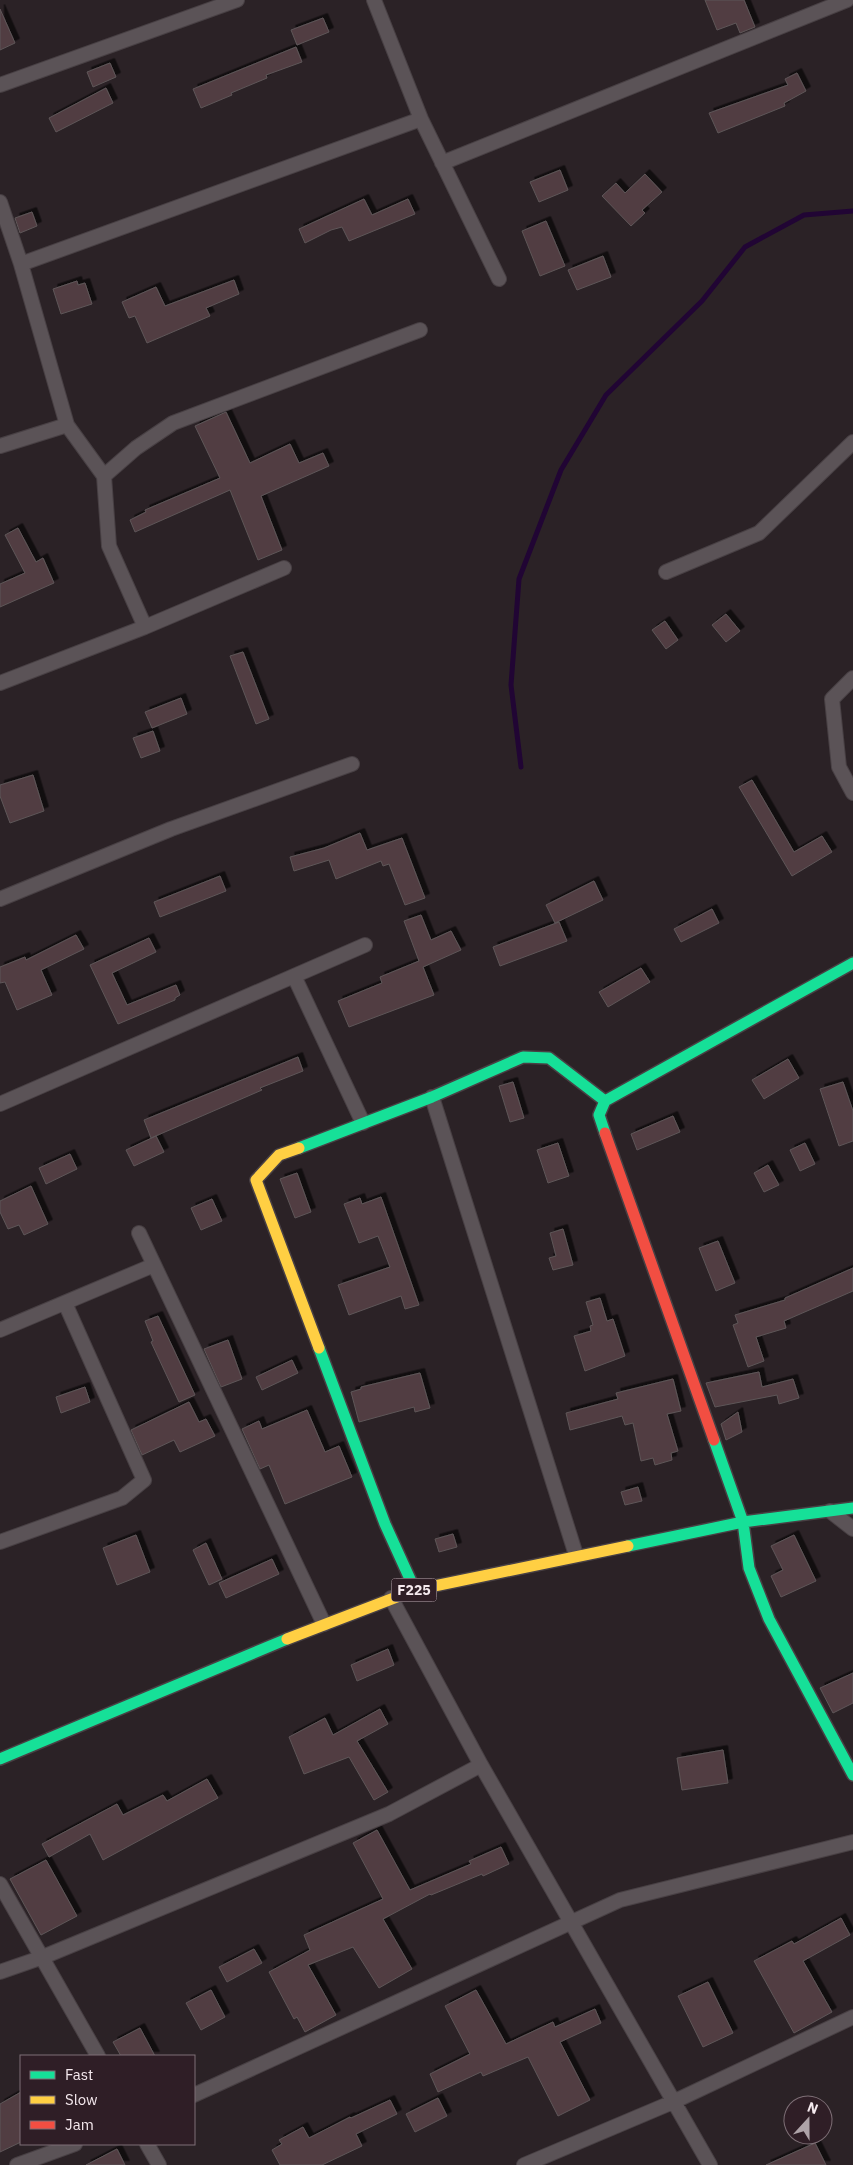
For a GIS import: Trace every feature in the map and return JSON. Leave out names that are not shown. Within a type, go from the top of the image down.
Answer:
[{"type":"street","points":[[0,85],[237,0]]},
{"type":"street","points":[[374,0],[421,118],[499,279]]},
{"type":"street","points":[[442,163],[847,0]]},
{"type":"street","points":[[21,264],[421,118]]},
{"type":"street","points":[[0,202],[21,264],[67,425],[104,476],[109,546],[145,626]]},
{"type":"street","points":[[104,476],[136,448],[173,423],[420,330]]},
{"type":"street","points":[[0,446],[67,425]]},
{"type":"street","points":[[666,572],[759,533],[853,442]]},
{"type":"street","points":[[0,683],[145,626],[284,568]]},
{"type":"street","points":[[853,678],[832,699],[839,767],[853,793]]},
{"type":"street","points":[[0,900],[170,829],[352,764]]},
{"type":"street","points":[[0,1104],[366,945]]},
{"type":"street","points":[[853,963],[605,1101],[599,1114],[743,1522],[749,1568],[769,1620],[853,1775]]},
{"type":"street","points":[[294,976],[363,1123]]},
{"type":"street","points":[[415,1590],[385,1524],[256,1180],[279,1155],[432,1097],[523,1057],[549,1058],[605,1101]]},
{"type":"street","points":[[432,1097],[576,1555]]},
{"type":"street","points":[[139,1233],[324,1624]]},
{"type":"street","points":[[0,1330],[154,1265]]},
{"type":"street","points":[[0,1542],[122,1498],[144,1480],[65,1303]]},
{"type":"street","name":"F225","points":[[0,1759],[324,1624],[415,1590],[576,1555],[743,1522],[853,1508]]},
{"type":"street","points":[[830,1511],[853,1528]]},
{"type":"street","points":[[391,1598],[481,1766],[573,1923],[710,2165]]},
{"type":"street","points":[[0,1972],[43,1957],[389,1814],[481,1766]]},
{"type":"street","points":[[195,2095],[620,1900],[853,1842]]},
{"type":"street","points":[[0,1884],[97,2055]]},
{"type":"street","points":[[524,2165],[673,2102],[853,2017]]},
{"type":"street","points":[[17,2165],[72,2145]]},
{"type":"street","points":[[148,2145],[159,2165]]},
{"type":"building","points":[[705,0],[744,0],[755,27],[740,33],[736,23],[717,30]]},
{"type":"building","points":[[0,9],[15,43],[0,50]]},
{"type":"building","points":[[323,18],[329,32],[297,45],[291,30]]},
{"type":"building","points":[[296,47],[302,62],[266,75],[267,78],[201,108],[193,89]]},
{"type":"building","points":[[110,63],[116,77],[93,87],[87,72]]},
{"type":"building","points":[[797,73],[806,91],[784,103],[785,106],[718,133],[709,113],[788,85],[785,79]]},
{"type":"building","points":[[106,88],[113,103],[56,132],[49,118]]},
{"type":"building","points":[[560,170],[568,190],[539,202],[530,182]]},
{"type":"building","points":[[645,174],[662,192],[642,210],[645,213],[631,226],[602,196],[616,183],[625,193]]},
{"type":"building","points":[[364,199],[372,215],[408,199],[415,214],[349,241],[342,227],[331,230],[305,243],[299,229]]},
{"type":"building","points":[[32,212],[37,226],[20,233],[15,218]]},
{"type":"building","points":[[546,221],[565,266],[540,276],[522,231]]},
{"type":"building","points":[[603,256],[611,277],[577,290],[568,270]]},
{"type":"building","points":[[234,280],[239,294],[206,308],[210,316],[147,343],[135,316],[129,318],[122,302],[156,287],[165,306]]},
{"type":"building","points":[[77,281],[78,285],[85,283],[92,304],[61,314],[53,289]]},
{"type":"building","points":[[226,412],[250,463],[290,444],[299,463],[323,453],[329,466],[261,496],[282,550],[258,560],[230,490],[135,532],[130,520],[146,512],[145,510],[220,478],[195,426]]},
{"type":"building","points":[[18,528],[36,562],[43,558],[54,583],[0,607],[0,584],[25,573],[5,535]]},
{"type":"building","points":[[726,614],[740,631],[726,642],[712,625]]},
{"type":"building","points":[[665,621],[678,640],[666,649],[652,630]]},
{"type":"building","points":[[243,652],[269,719],[256,724],[230,656]]},
{"type":"building","points":[[181,698],[187,714],[152,728],[145,712]]},
{"type":"building","points":[[153,731],[160,751],[141,758],[133,738]]},
{"type":"building","points":[[33,775],[44,811],[10,823],[0,796],[0,785]]},
{"type":"building","points":[[752,780],[794,852],[822,836],[832,852],[792,876],[739,787]]},
{"type":"building","points":[[360,833],[367,850],[402,838],[425,898],[405,905],[389,864],[383,866],[381,861],[336,879],[329,860],[294,871],[290,857],[324,848]]},
{"type":"building","points":[[220,876],[226,891],[160,917],[154,902]]},
{"type":"building","points":[[594,881],[603,900],[555,923],[546,905]]},
{"type":"building","points":[[712,909],[719,923],[681,942],[674,929]]},
{"type":"building","points":[[421,915],[431,940],[451,931],[461,950],[423,967],[434,995],[349,1027],[338,1001],[382,983],[380,977],[419,961],[404,921]]},
{"type":"building","points":[[559,922],[567,941],[500,966],[493,947]]},
{"type":"building","points":[[76,935],[84,949],[41,970],[52,995],[17,1010],[5,982],[0,983],[0,967],[25,957],[26,960]]},
{"type":"building","points":[[149,938],[156,952],[112,973],[127,1005],[176,985],[180,995],[175,1000],[118,1024],[90,965]]},
{"type":"building","points":[[641,968],[650,982],[608,1007],[599,992]]},
{"type":"building","points":[[298,1057],[303,1071],[260,1088],[262,1090],[151,1138],[144,1120]]},
{"type":"building","points":[[788,1059],[799,1078],[764,1099],[752,1080]]},
{"type":"building","points":[[513,1082],[524,1118],[510,1122],[499,1086]]},
{"type":"building","points":[[843,1082],[853,1111],[853,1141],[839,1146],[820,1089]]},
{"type":"building","points":[[673,1116],[680,1132],[637,1150],[631,1134]]},
{"type":"building","points":[[156,1136],[164,1152],[134,1166],[126,1150]]},
{"type":"building","points":[[558,1143],[569,1176],[548,1183],[537,1150]]},
{"type":"building","points":[[805,1143],[815,1164],[800,1171],[790,1150]]},
{"type":"building","points":[[70,1154],[77,1169],[46,1184],[39,1168]]},
{"type":"building","points":[[768,1165],[779,1185],[764,1192],[754,1173]]},
{"type":"building","points":[[297,1173],[311,1212],[295,1218],[280,1179]]},
{"type":"building","points":[[31,1186],[48,1224],[24,1235],[19,1225],[8,1229],[0,1212],[0,1201]]},
{"type":"building","points":[[381,1197],[419,1305],[405,1309],[401,1296],[349,1315],[338,1285],[390,1267],[378,1236],[359,1243],[344,1204],[360,1198],[362,1204]]},
{"type":"building","points":[[212,1199],[222,1221],[201,1230],[191,1208]]},
{"type":"building","points":[[563,1229],[573,1265],[553,1270],[549,1258],[556,1256],[550,1233]]},
{"type":"building","points":[[718,1241],[735,1283],[716,1291],[699,1248]]},
{"type":"building","points":[[853,1268],[853,1291],[784,1321],[786,1328],[756,1337],[764,1361],[748,1367],[733,1325],[738,1323],[735,1315],[785,1300],[785,1298]]},
{"type":"building","points":[[600,1298],[607,1321],[613,1319],[625,1356],[585,1371],[574,1336],[591,1331],[590,1326],[593,1325],[586,1302]]},
{"type":"building","points":[[158,1316],[195,1395],[179,1402],[151,1342],[153,1341],[145,1321]]},
{"type":"building","points":[[228,1340],[242,1379],[221,1387],[204,1349]]},
{"type":"building","points":[[292,1360],[298,1373],[262,1390],[256,1377]]},
{"type":"building","points":[[759,1372],[762,1387],[793,1379],[799,1398],[779,1404],[777,1395],[715,1407],[706,1383]]},
{"type":"building","points":[[420,1373],[430,1408],[415,1412],[414,1407],[359,1422],[351,1392],[361,1389],[361,1387]]},
{"type":"building","points":[[673,1379],[681,1411],[667,1414],[678,1451],[671,1453],[672,1460],[655,1465],[653,1458],[641,1461],[633,1423],[625,1425],[622,1416],[570,1430],[566,1413],[618,1399],[616,1393]]},
{"type":"building","points":[[85,1387],[90,1402],[61,1413],[56,1397]]},
{"type":"building","points":[[189,1402],[199,1422],[206,1419],[215,1436],[180,1452],[174,1440],[142,1455],[131,1430]]},
{"type":"building","points":[[307,1410],[325,1452],[339,1446],[352,1477],[285,1504],[269,1465],[260,1469],[242,1429],[259,1421],[262,1429]]},
{"type":"building","points":[[738,1412],[742,1432],[726,1440],[721,1424]]},
{"type":"building","points":[[638,1487],[642,1501],[625,1505],[621,1492]]},
{"type":"building","points":[[453,1534],[457,1547],[439,1552],[435,1539]]},
{"type":"building","points":[[136,1535],[150,1572],[117,1585],[103,1548]]},
{"type":"building","points":[[794,1535],[816,1581],[781,1597],[771,1576],[783,1570],[771,1546]]},
{"type":"building","points":[[206,1543],[222,1579],[209,1585],[193,1550]]},
{"type":"building","points":[[272,1559],[279,1574],[226,1598],[219,1583]]},
{"type":"building","points":[[388,1649],[394,1665],[357,1681],[351,1665]]},
{"type":"building","points":[[853,1673],[853,1703],[833,1713],[820,1688]]},
{"type":"building","points":[[380,1709],[388,1724],[357,1741],[388,1792],[374,1800],[349,1757],[304,1774],[289,1737],[325,1718],[333,1735]]},
{"type":"building","points":[[723,1750],[728,1783],[682,1790],[677,1758]]},
{"type":"building","points":[[207,1779],[218,1798],[103,1860],[90,1834],[49,1857],[42,1844],[117,1804],[123,1815],[163,1795],[167,1801]]},
{"type":"building","points":[[377,1830],[410,1890],[471,1864],[469,1861],[501,1847],[509,1864],[483,1876],[482,1874],[430,1894],[383,1919],[412,1969],[379,1988],[353,1947],[308,1965],[336,2015],[305,2032],[297,2017],[294,2019],[269,1972],[310,1950],[304,1935],[383,1899],[353,1843]]},
{"type":"building","points":[[46,1860],[77,1916],[41,1935],[10,1879]]},
{"type":"building","points":[[841,1918],[850,1935],[803,1961],[832,2012],[794,2033],[754,1961],[792,1941],[794,1944]]},
{"type":"building","points":[[254,1949],[262,1963],[227,1982],[219,1967]]},
{"type":"building","points":[[708,1982],[733,2033],[703,2047],[678,1996]]},
{"type":"building","points":[[211,1990],[225,2017],[201,2030],[186,2003]]},
{"type":"building","points":[[476,1990],[506,2044],[553,2022],[555,2027],[595,2009],[601,2023],[560,2042],[590,2100],[558,2116],[528,2057],[483,2076],[481,2072],[438,2092],[430,2074],[470,2054],[445,2006]]},
{"type":"building","points":[[140,2028],[154,2055],[120,2055],[113,2042]]},
{"type":"building","points":[[20,2093],[20,2142],[0,2152],[0,2104]]},
{"type":"building","points":[[438,2098],[447,2116],[415,2132],[406,2114]]},
{"type":"building","points":[[390,2100],[397,2114],[356,2134],[362,2146],[322,2165],[280,2165],[272,2150],[282,2144],[279,2140],[303,2127],[309,2138],[350,2117]]},
{"type":"building","points":[[811,2145],[816,2145],[826,2165],[766,2165]]},
{"type":"building","points":[[117,2149],[125,2165],[86,2165]]},
{"type":"waterway","points":[[521,767],[511,685],[519,579],[561,470],[606,395],[702,301],[745,247],[804,215],[853,211]]},
{"type":"traffic: fast","points":[[605,1133],[599,1115],[605,1101],[853,963]]},
{"type":"traffic: fast","points":[[299,1148],[432,1097],[523,1057],[549,1058],[605,1101]]},
{"type":"traffic: fast","points":[[319,1348],[385,1524],[415,1590]]},
{"type":"traffic: fast","points":[[714,1440],[743,1522],[749,1568],[769,1619],[853,1775]]},
{"type":"traffic: fast","points":[[628,1546],[743,1522],[853,1508]]},
{"type":"traffic: fast","points":[[0,1759],[287,1639]]},
{"type":"traffic: slow","points":[[299,1148],[279,1155],[256,1180],[319,1348]]},
{"type":"traffic: slow","points":[[287,1639],[415,1590],[628,1546]]},
{"type":"traffic: jam","points":[[605,1133],[714,1440]]}]
